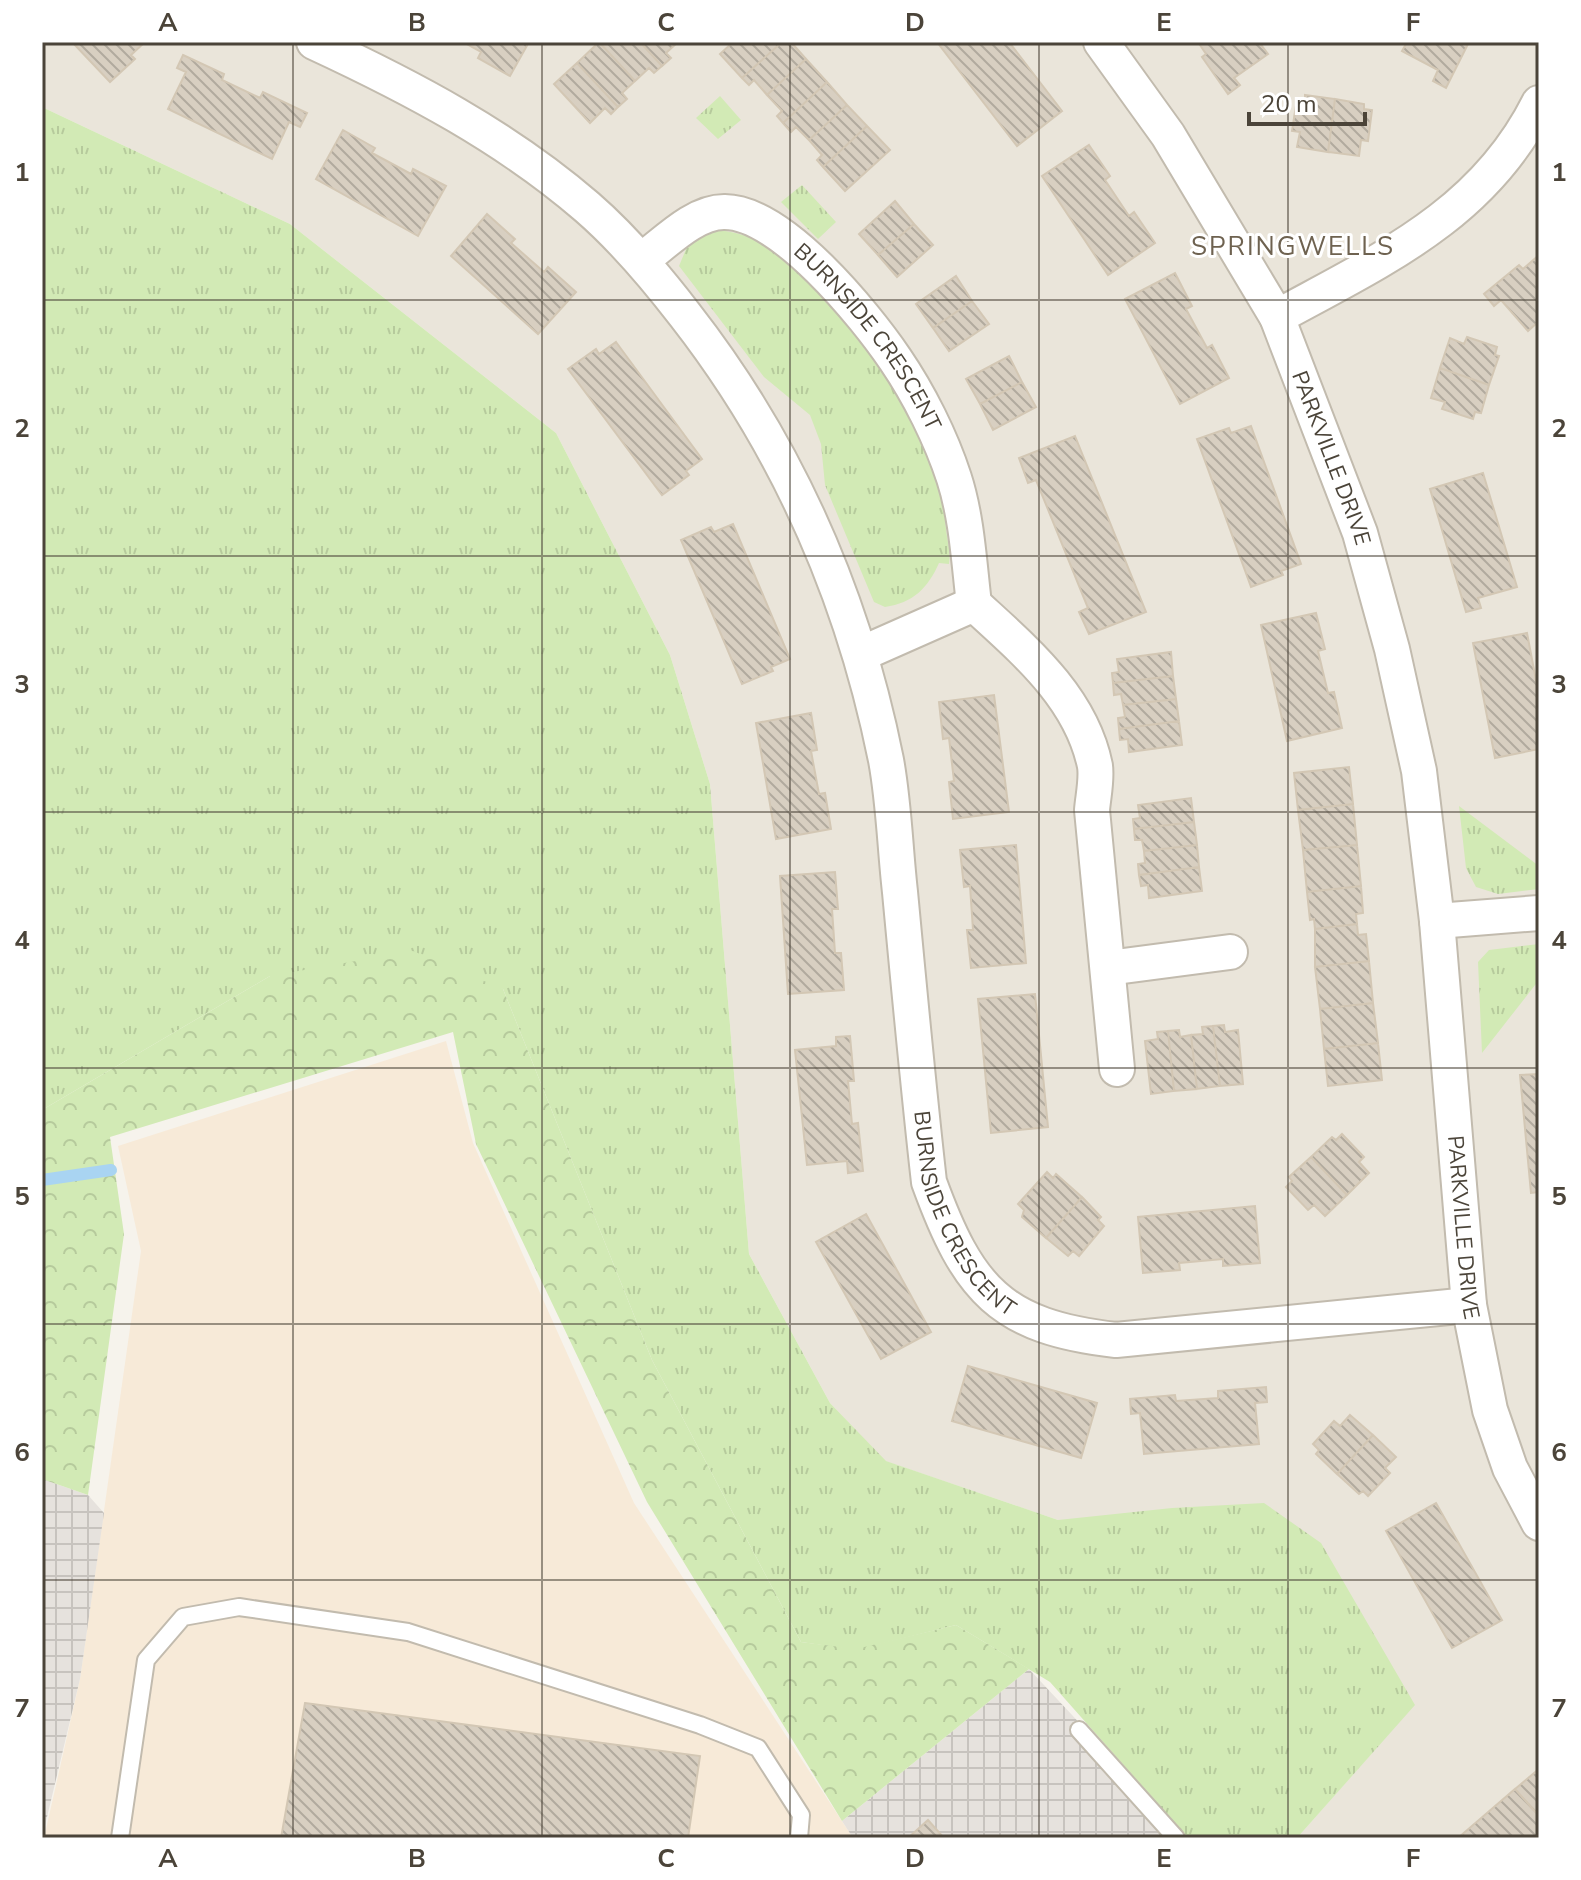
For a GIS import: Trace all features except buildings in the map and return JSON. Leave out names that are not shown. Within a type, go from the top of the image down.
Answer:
[{"type":"street","name":"BURNSIDE CRESCENT","points":[[314,42],[406,85],[503,143],[584,204],[642,260],[721,361],[780,454],[827,553],[861,654],[887,763],[929,1182],[950,1239],[982,1288],[1022,1316],[1067,1334],[1116,1340],[1469,1305]]},
{"type":"street","name":"PARKVILLE DRIVE","points":[[1101,42],[1168,135],[1277,317],[1360,533],[1392,649],[1419,771],[1437,921],[1469,1305],[1490,1410],[1510,1468],[1539,1523]]},
{"type":"street","points":[[1277,317],[1409,244],[1458,208],[1496,171],[1539,103]]},
{"type":"street","name":"BURNSIDE CRESCENT","points":[[642,260],[700,217],[725,212],[752,219],[784,238],[819,266],[896,359],[929,419],[955,479],[974,604]]},
{"type":"street","points":[[861,654],[974,604],[1029,656],[1077,713],[1095,769],[1092,810],[1117,1069]]},
{"type":"street","points":[[1437,921],[1539,913]]},
{"type":"street","points":[[1108,968],[1230,952]]},
{"type":"lane","points":[[120,1838],[146,1660],[183,1617],[239,1607],[408,1632],[700,1725],[758,1748],[801,1815],[799,1838]]},
{"type":"lane","points":[[1079,1730],[1176,1838]]},
{"type":"shaded area","points":[[42,42],[1539,42],[1539,1838],[1297,1838],[1414,1705],[1058,1520],[885,1461],[830,1403],[749,1254],[710,784],[670,655],[556,433],[290,224],[42,107]]},
{"type":"shaded area","points":[[446,1041],[473,1143],[634,1503],[853,1838],[44,1838],[80,1679],[141,1251],[118,1146]]},
{"type":"shaded area","points":[[42,1479],[88,1495],[104,1513],[80,1679],[42,1838]]},
{"type":"shaded area","points":[[1029,1669],[1187,1838],[853,1838],[842,1821]]},
{"type":"green space","points":[[720,96],[741,120],[718,139],[696,118]]},
{"type":"green space","points":[[42,107],[290,224],[556,433],[670,655],[710,784],[749,1254],[830,1403],[886,1461],[1058,1520],[1172,1508],[1264,1503],[1321,1543],[1415,1705],[1297,1838],[1188,1838],[1050,1682],[956,1625],[856,1650],[801,1642],[652,1360],[503,989],[270,976],[42,1110]]},
{"type":"green space","points":[[802,185],[836,222],[818,239],[781,202]]},
{"type":"green space","points":[[714,230],[763,242],[799,267],[850,326],[922,439],[947,497],[949,564],[939,563],[924,587],[904,602],[885,607],[874,602],[825,485],[821,444],[810,415],[764,377],[679,266],[689,242]]},
{"type":"green space","points":[[1459,806],[1539,866],[1539,889],[1498,894],[1476,887],[1466,868]]},
{"type":"green space","points":[[1539,944],[1539,980],[1482,1053],[1478,962],[1489,950]]},
{"type":"green space","points":[[413,951],[503,989],[652,1360],[801,1642],[856,1649],[956,1625],[1029,1669],[842,1821],[647,1502],[476,1144],[453,1032],[110,1137],[124,1234],[88,1495],[42,1479],[42,1110],[270,976]]},
{"type":"waterway","points":[[42,1180],[111,1170]]},
{"type":"district","name":"SPRINGWELLS","points":[[1293,246]]}]
